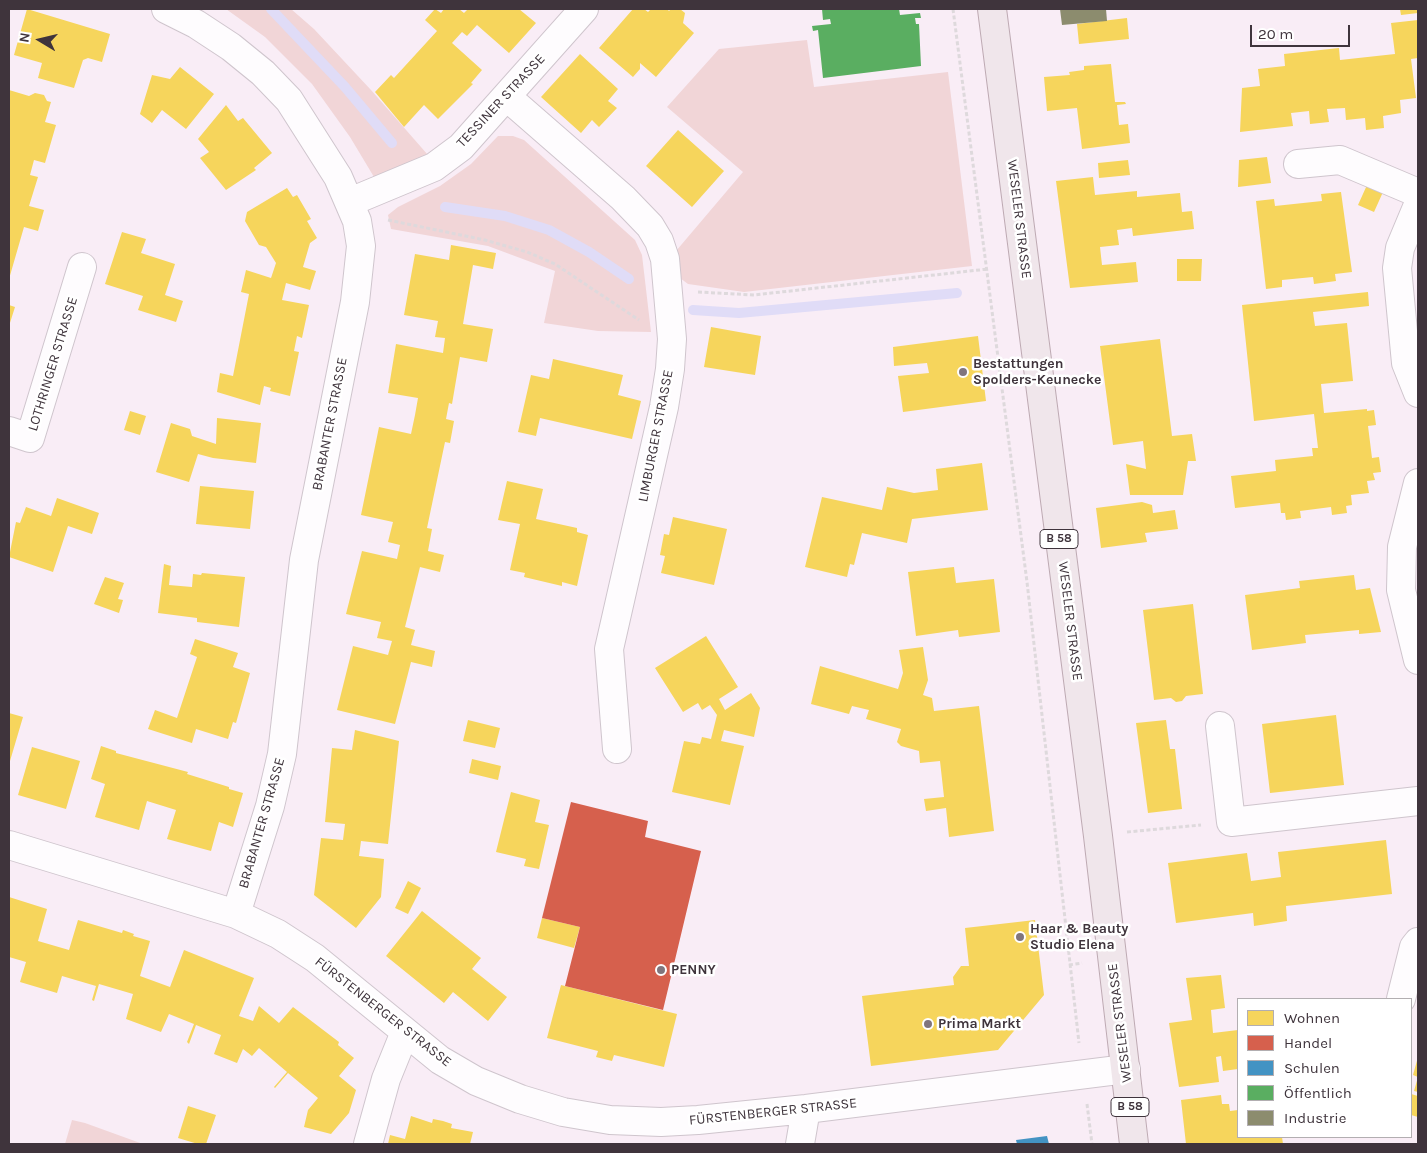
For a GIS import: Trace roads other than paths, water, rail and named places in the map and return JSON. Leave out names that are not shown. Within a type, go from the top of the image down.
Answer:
[{"type":"main road","name":"WESELER STRASSE","points":[[992,9],[1113,959],[1134,1144]]},
{"type":"street","name":"BRABANTER STRASSE","points":[[166,9],[196,24],[263,73],[289,100],[338,177],[352,208],[361,246],[360,270],[304,560],[282,754],[270,806],[236,914]]},
{"type":"street","name":"TESSINER STRASSE","points":[[352,208],[434,167],[461,146],[584,9]]},
{"type":"street","name":"LIMBURGER STRASSE","points":[[507,97],[623,198],[650,226],[659,240],[665,259],[672,339],[664,407],[609,649],[616,749]]},
{"type":"street","points":[[1298,164],[1340,160],[1418,193]]},
{"type":"street","points":[[1418,205],[1400,248],[1397,268],[1406,363],[1418,393]]},
{"type":"street","name":"LOTHRINGER STRASSE","points":[[9,431],[30,438],[82,267]]},
{"type":"street","points":[[1418,483],[1402,547],[1401,590],[1418,660]]},
{"type":"street","points":[[1220,726],[1231,822],[1418,801]]},
{"type":"street","name":"FÜRSTENBERGER STRASSE","points":[[9,845],[236,914],[278,934],[315,958],[440,1060],[476,1081],[520,1099],[564,1112],[610,1120],[661,1122],[806,1109],[1126,1069]]},
{"type":"street","points":[[1401,998],[1414,947],[1418,942]]},
{"type":"street","points":[[368,1144],[386,1079],[405,1032]]},
{"type":"street","points":[[800,1144],[806,1109]]},
{"type":"waterway","points":[[271,9],[345,87],[392,143]]},
{"type":"waterway","points":[[445,207],[505,216],[549,230],[589,252],[629,279]]},
{"type":"waterway","points":[[693,310],[739,313],[957,293]]},
{"type":"place","name":"Bestattungen Spolders-Keunecke","points":[[963,372]]},
{"type":"place","name":"Haar & Beauty Studio Elena","points":[[1020,937]]},
{"type":"place","name":"PENNY","points":[[661,970]]},
{"type":"place","name":"Prima Markt","points":[[928,1024]]}]
